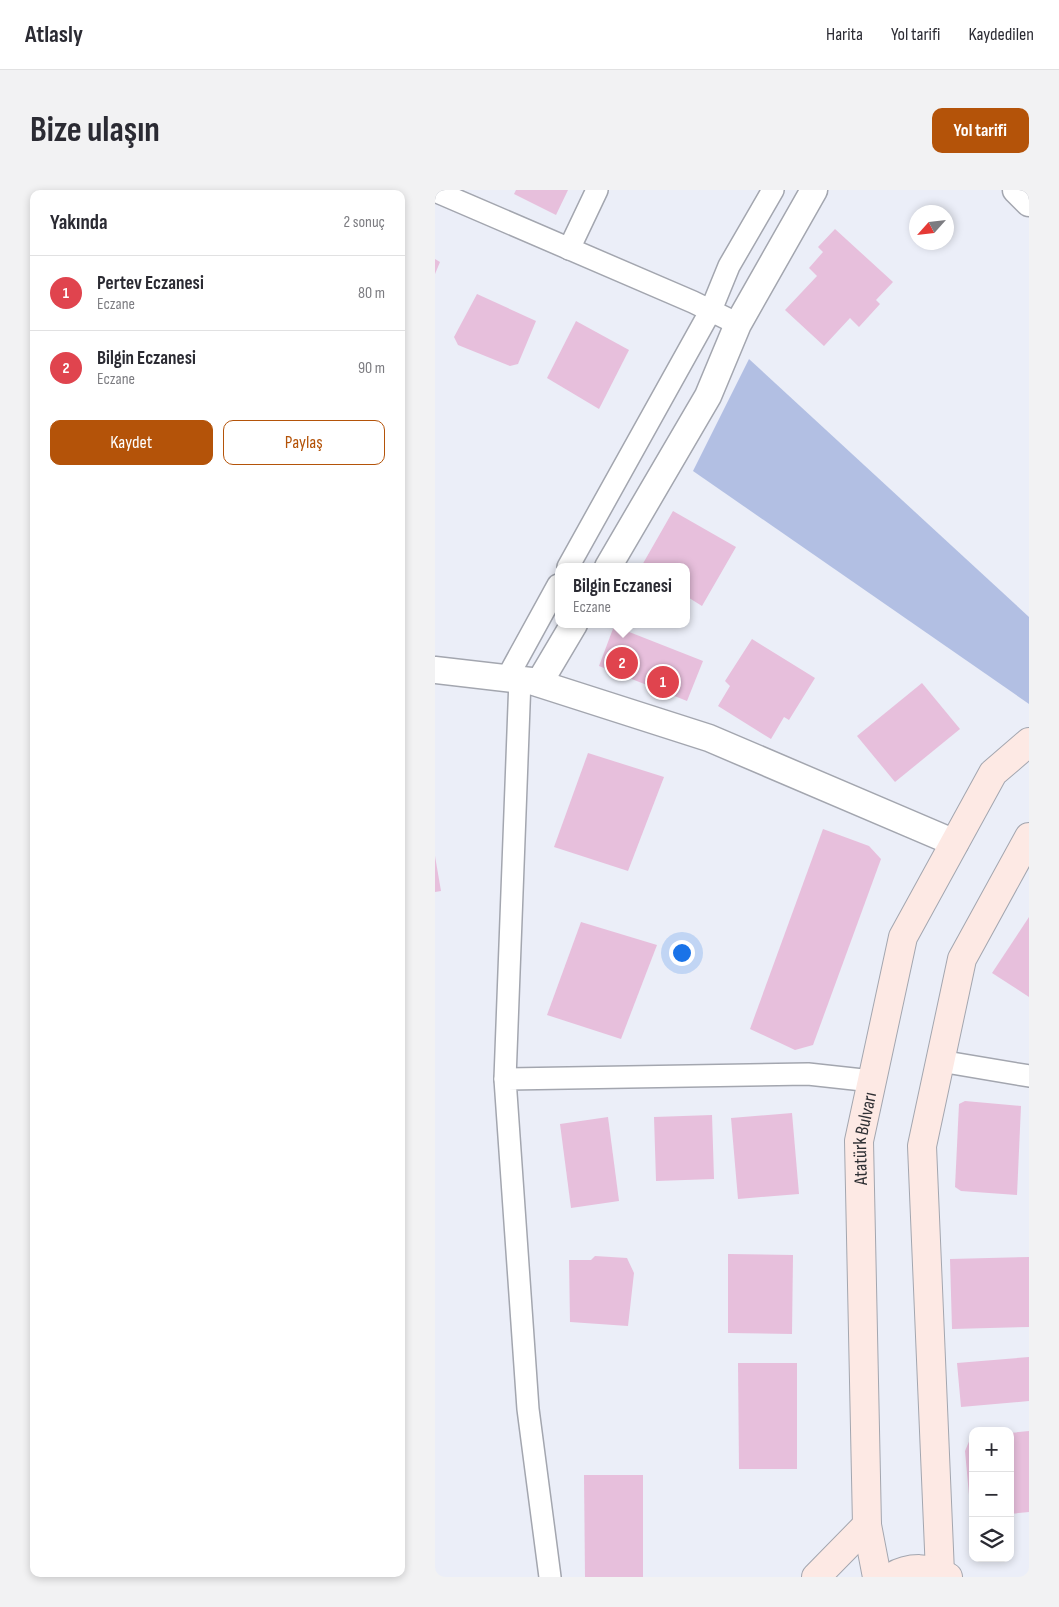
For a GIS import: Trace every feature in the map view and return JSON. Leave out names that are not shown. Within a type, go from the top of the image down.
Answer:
[{"type":"main road","name":"Atatürk Bulvarı","points":[[877,1577],[867,1525],[859,1141],[903,937],[993,773],[1029,742]]},
{"type":"main road","points":[[891,1577],[908,1570],[919,1569],[944,1575],[922,1146],[962,959],[1029,837]]},
{"type":"main road","points":[[816,1577],[851,1544],[867,1525]]},
{"type":"street","points":[[569,249],[597,190]]},
{"type":"street","points":[[570,563],[711,310],[729,266],[773,190]]},
{"type":"street","points":[[610,563],[708,396],[738,324],[814,190]]},
{"type":"street","points":[[1016,190],[1029,203]]},
{"type":"street","points":[[435,191],[711,310],[738,324]]},
{"type":"street","points":[[550,1577],[528,1409],[505,1079],[522,680],[555,593]]},
{"type":"street","points":[[522,680],[570,628]]},
{"type":"street","points":[[435,670],[522,680],[709,738],[955,843]]},
{"type":"street","points":[[940,1062],[1029,1076]]},
{"type":"street","points":[[505,1079],[808,1074],[872,1081]]},
{"type":"shaded area","points":[[749,359],[1029,617],[1029,704],[693,471]]},
{"type":"building","points":[[516,190],[568,190],[556,215],[514,194]]},
{"type":"building","points":[[835,229],[893,282],[876,300],[880,304],[859,327],[850,318],[824,346],[785,310],[817,276],[809,268],[823,252],[818,247]]},
{"type":"building","points":[[435,259],[440,262],[435,274]]},
{"type":"building","points":[[477,294],[536,321],[518,364],[510,366],[458,345],[454,337]]},
{"type":"building","points":[[576,321],[629,350],[599,409],[547,378]]},
{"type":"building","points":[[673,511],[736,547],[702,606],[690,598],[690,563],[643,563]]},
{"type":"building","points":[[613,628],[619,628],[703,661],[687,701],[599,666]]},
{"type":"building","points":[[752,639],[815,678],[789,720],[784,717],[771,739],[718,706],[730,686],[725,681]]},
{"type":"building","points":[[922,683],[960,729],[895,782],[857,736]]},
{"type":"building","points":[[588,753],[664,777],[628,871],[554,847]]},
{"type":"building","points":[[823,829],[869,846],[881,859],[813,1045],[795,1050],[750,1029]]},
{"type":"building","points":[[435,856],[441,891],[435,892]]},
{"type":"building","points":[[1029,917],[1029,997],[992,973]]},
{"type":"building","points":[[581,922],[657,945],[621,1039],[547,1015]]},
{"type":"building","points":[[965,1101],[1021,1106],[1017,1195],[961,1191],[955,1187],[959,1104]]},
{"type":"building","points":[[792,1113],[799,1194],[738,1199],[731,1118]]},
{"type":"building","points":[[712,1115],[714,1179],[656,1181],[654,1117]]},
{"type":"building","points":[[608,1117],[619,1201],[571,1208],[560,1124]]},
{"type":"building","points":[[728,1254],[793,1255],[792,1334],[728,1333]]},
{"type":"building","points":[[595,1256],[627,1258],[634,1273],[628,1326],[570,1322],[569,1260],[591,1260]]},
{"type":"building","points":[[1029,1257],[1029,1327],[952,1329],[950,1259]]},
{"type":"building","points":[[1029,1357],[1029,1401],[961,1407],[957,1363]]},
{"type":"building","points":[[738,1363],[797,1363],[797,1469],[739,1469]]},
{"type":"building","points":[[1029,1431],[1029,1512],[1014,1514],[1014,1472],[1014,1433]]},
{"type":"building","points":[[969,1442],[969,1495],[965,1451]]},
{"type":"building","points":[[584,1475],[643,1475],[643,1577],[585,1577]]},
{"type":"place","name":"Bilgin Eczanesi","points":[[622,663]]},
{"type":"place","name":"Pertev Eczanesi","points":[[663,682]]}]
